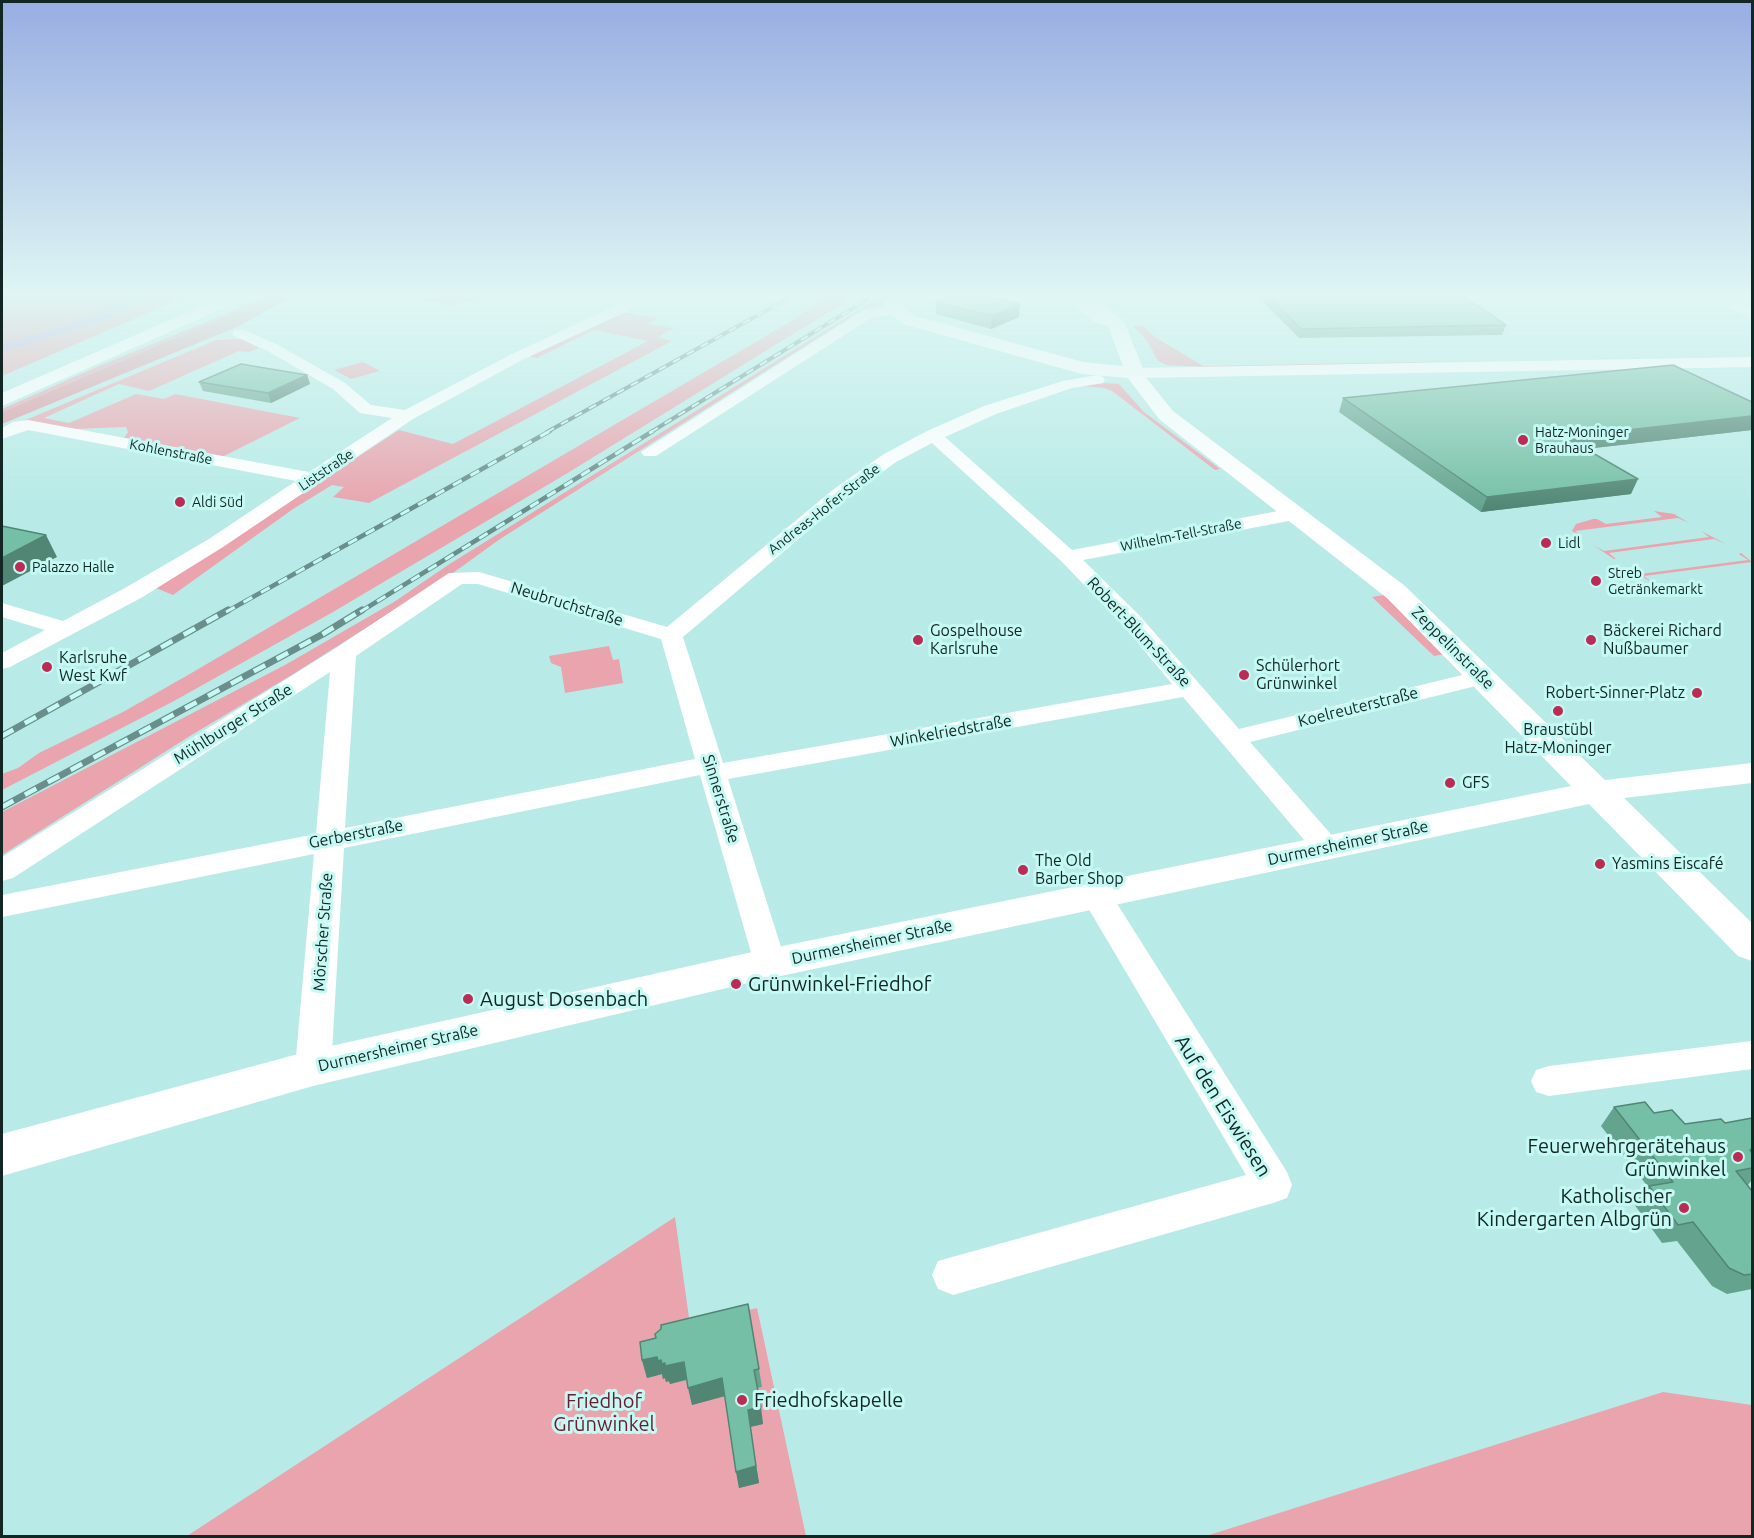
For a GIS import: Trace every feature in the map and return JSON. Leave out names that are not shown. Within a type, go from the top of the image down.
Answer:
[{"type":"main road","points":[[44,374],[53,366]]},
{"type":"main road","points":[[2,400],[44,374],[62,366]]},
{"type":"main road","points":[[2,385],[44,374],[92,366]]},
{"type":"main road","points":[[1075,366],[1082,368],[1134,369]]},
{"type":"main road","name":"Zeppelinstraße","points":[[1133,366],[1154,403],[1172,422],[1396,592],[1752,946]]},
{"type":"main road","name":"Durmersheimer Straße","points":[[2,1155],[313,1068],[770,963],[1598,791],[1752,773]]},
{"type":"street","points":[[304,366],[339,386],[366,409],[407,415]]},
{"type":"street","name":"Liststraße","points":[[2,662],[134,593],[207,549],[407,415],[500,366]]},
{"type":"street","points":[[651,452],[786,366]]},
{"type":"street","points":[[1134,369],[1203,372],[1545,366]]},
{"type":"street","name":"Andreas-Hofer-Straße","points":[[671,635],[841,493],[890,458],[933,435],[990,410],[1069,384],[1097,380]]},
{"type":"street","name":"Kohlenstraße","points":[[2,434],[19,426],[28,425],[314,479]]},
{"type":"street","name":"Robert-Blum-Straße","points":[[933,435],[1068,557],[1131,620],[1326,847]]},
{"type":"street","name":"Wilhelm-Tell-Straße","points":[[1068,557],[1294,514]]},
{"type":"street","name":"Neubruchstraße","points":[[463,577],[479,578],[671,635]]},
{"type":"street","name":"Mühlburger Straße","points":[[2,871],[344,653],[451,581],[463,577]]},
{"type":"street","points":[[2,610],[65,629]]},
{"type":"street","name":"Sinnerstraße","points":[[671,635],[770,963]]},
{"type":"street","name":"Mörscher Straße","points":[[313,1068],[344,653]]},
{"type":"street","name":"Koelreuterstraße","points":[[1234,738],[1483,676]]},
{"type":"street","name":"Winkelriedstraße","points":[[712,769],[1190,688]]},
{"type":"street","name":"Gerberstraße","points":[[2,906],[330,838],[712,769]]},
{"type":"street","name":"Auf den Eiswiesen","points":[[953,1275],[1273,1185],[1096,896]]},
{"type":"street","points":[[1549,1081],[1752,1055]]},
{"type":"green space","points":[[2,366],[26,366],[2,376]]},
{"type":"green space","points":[[99,366],[110,366],[2,412],[2,409]]},
{"type":"green space","points":[[155,366],[206,366],[149,391],[119,384],[44,418],[69,423],[136,394],[164,399],[175,394],[300,418],[222,457],[124,438],[128,432],[126,427],[75,429],[16,424]]},
{"type":"green space","points":[[349,366],[370,366],[380,371],[351,379],[334,370]]},
{"type":"green space","points":[[601,366],[626,366],[369,503],[333,497],[344,487],[332,485],[293,509],[173,595],[156,588],[399,430],[453,444]]},
{"type":"green space","points":[[715,366],[742,366],[566,474],[333,612],[174,701],[2,790],[2,774],[18,768],[39,753],[123,712]]},
{"type":"green space","points":[[769,366],[774,366],[500,539],[453,573],[2,855],[2,812],[285,665],[394,602],[448,565]]},
{"type":"green space","points":[[1181,366],[1301,366],[1222,368]]},
{"type":"green space","points":[[1119,384],[1144,412],[1220,469],[1215,470],[1112,391],[1082,386]]},
{"type":"green space","points":[[1654,511],[1674,514],[1689,523],[1678,518],[1575,531],[1583,537],[1572,531],[1576,524],[1593,519],[1606,524],[1662,517]]},
{"type":"green space","points":[[1701,531],[1726,544],[1714,539],[1609,553],[1616,559],[1593,545],[1604,551],[1709,537]]},
{"type":"green space","points":[[1741,553],[1752,562],[1644,576],[1653,583],[1628,568],[1640,574],[1748,560],[1739,554]]},
{"type":"green space","points":[[1384,595],[1444,654],[1434,656],[1372,597]]},
{"type":"green space","points":[[609,646],[613,660],[619,659],[623,683],[565,693],[561,667],[551,663],[549,656]]},
{"type":"green space","name":"Friedhof Grünwinkel","points":[[675,1217],[690,1325],[757,1308],[806,1536],[187,1536]]},
{"type":"green space","points":[[1663,1392],[1752,1405],[1752,1536],[1206,1536]]},
{"type":"shaded area","points":[[110,366],[143,366],[2,424],[2,412]]},
{"type":"building","points":[[237,366],[252,366],[307,375],[268,393],[199,382]]},
{"type":"building","name":"Hatz-Moninger Brauhaus","points":[[1675,366],[1752,402],[1752,416],[1565,437],[1638,479],[1487,497],[1343,398]]},
{"type":"building","points":[[2,526],[46,535],[2,558]]},
{"type":"building","name":"Katholischer Kindergarten Albgrün","points":[[1645,1102],[1654,1113],[1672,1110],[1685,1124],[1721,1119],[1725,1123],[1752,1118],[1752,1149],[1750,1150],[1752,1168],[1736,1171],[1752,1191],[1752,1274],[1744,1275],[1729,1268],[1693,1222],[1678,1225],[1649,1186],[1673,1182],[1614,1107]]},
{"type":"building","name":"Friedhofskapelle","points":[[748,1304],[759,1369],[754,1370],[761,1407],[748,1410],[756,1466],[736,1472],[722,1378],[688,1388],[684,1362],[665,1366],[665,1363],[658,1361],[657,1357],[642,1360],[640,1342],[656,1338],[655,1334],[661,1329],[661,1325]]},
{"type":"railway","points":[[547,432],[666,366]]},
{"type":"railway","points":[[651,432],[759,366]]},
{"type":"railway","points":[[226,612],[550,431]]},
{"type":"railway","points":[[360,612],[653,431]]},
{"type":"railway","points":[[2,736],[228,610]]},
{"type":"railway","points":[[2,807],[323,634],[362,610]]},
{"type":"place","name":"Hatz-Moninger Brauhaus","points":[[1523,440]]},
{"type":"place","name":"Aldi Süd","points":[[180,502]]},
{"type":"place","name":"Lidl","points":[[1546,543]]},
{"type":"place","name":"Palazzo Halle","points":[[20,567]]},
{"type":"place","name":"Streb Getränkemarkt","points":[[1596,581]]},
{"type":"place","name":"Gospelhouse Karlsruhe","points":[[918,640]]},
{"type":"place","name":"Bäckerei Richard Nußbaumer","points":[[1591,640]]},
{"type":"place","name":"Karlsruhe West Kwf","points":[[47,667]]},
{"type":"place","name":"Schülerhort Grünwinkel","points":[[1244,675]]},
{"type":"place","name":"Robert-Sinner-Platz","points":[[1697,693]]},
{"type":"place","name":"Braustübl Hatz-Moninger","points":[[1558,711]]},
{"type":"place","name":"GFS","points":[[1450,783]]},
{"type":"place","name":"Yasmins Eiscafé","points":[[1600,864]]},
{"type":"place","name":"The Old Barber Shop","points":[[1023,870]]},
{"type":"place","name":"Grünwinkel-Friedhof","points":[[736,984]]},
{"type":"place","name":"August Dosenbach","points":[[468,999]]},
{"type":"place","name":"Feuerwehrgerätehaus Grünwinkel","points":[[1738,1157]]},
{"type":"place","name":"Katholischer Kindergarten Albgrün","points":[[1684,1208]]},
{"type":"place","name":"Friedhofskapelle","points":[[742,1400]]}]
